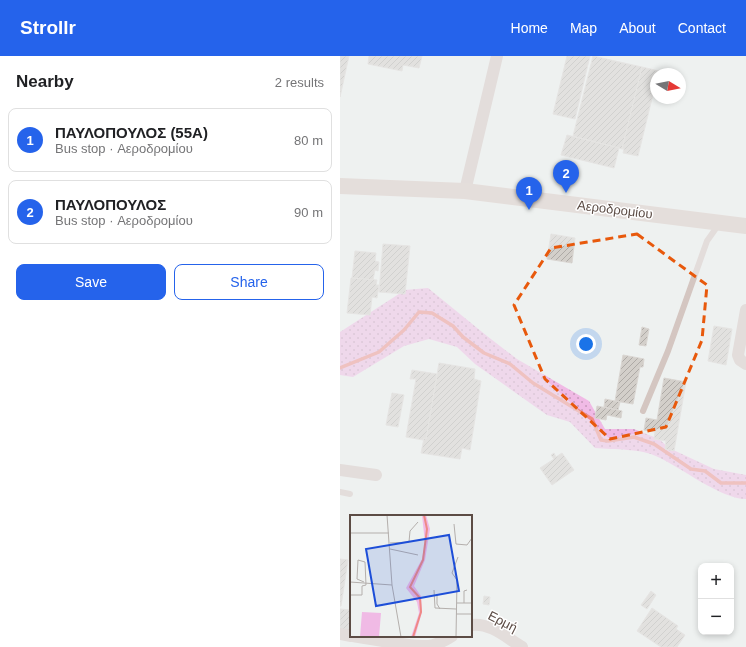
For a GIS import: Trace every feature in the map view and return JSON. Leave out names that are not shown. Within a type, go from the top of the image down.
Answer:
[{"type":"street","points":[[465,191],[497,56]]},
{"type":"street","name":"Αεροδρομίου","points":[[340,186],[465,191],[746,226]]},
{"type":"street","points":[[746,310],[738,355],[740,360],[746,364]]},
{"type":"street","points":[[340,470],[376,475]]},
{"type":"street","name":"Ερμή","points":[[472,625],[478,624],[488,626],[522,647]]},
{"type":"street","points":[[340,634],[350,636]]},
{"type":"street","points":[[358,637],[418,647],[429,647],[450,637]]},
{"type":"lane","points":[[643,411],[668,351],[706,241],[720,223]]},
{"type":"lane","points":[[340,492],[350,494]]},
{"type":"highlighted area","points":[[637,234],[707,285],[702,340],[666,427],[610,439],[545,379],[514,305],[551,248]]},
{"type":"shaded area","points":[[428,288],[517,359],[589,401],[605,429],[634,429],[659,439],[669,448],[714,469],[746,475],[746,499],[736,498],[713,489],[668,462],[651,454],[635,451],[595,448],[570,422],[547,415],[475,364],[457,347],[429,339],[404,346],[353,377],[340,375],[340,332],[405,290]]},
{"type":"building","points":[[340,56],[349,56],[340,97]]},
{"type":"building","points":[[369,56],[422,56],[419,68],[403,65],[402,71],[368,64]]},
{"type":"building","points":[[567,56],[590,56],[575,119],[553,114]]},
{"type":"building","points":[[593,56],[642,67],[622,149],[573,136]]},
{"type":"building","points":[[642,67],[650,69],[651,104],[638,156],[623,153],[624,149],[622,149]]},
{"type":"building","points":[[567,135],[619,148],[614,168],[561,155]]},
{"type":"building","points":[[551,234],[575,238],[572,263],[547,259]]},
{"type":"building","points":[[383,244],[410,246],[405,294],[379,292]]},
{"type":"building","points":[[355,251],[376,253],[375,261],[379,262],[378,271],[375,270],[373,280],[352,278]]},
{"type":"building","points":[[351,278],[377,280],[376,285],[379,285],[377,298],[372,297],[370,315],[347,313]]},
{"type":"building","points":[[714,326],[732,329],[726,365],[708,361]]},
{"type":"building","points":[[642,327],[649,329],[646,346],[639,345]]},
{"type":"building","points":[[623,355],[644,359],[643,367],[640,367],[633,404],[615,401]]},
{"type":"building","points":[[439,363],[475,369],[474,379],[481,381],[470,450],[462,448],[460,459],[421,453],[424,438],[426,439]]},
{"type":"building","points":[[412,370],[437,374],[426,439],[424,438],[423,440],[406,437],[416,379],[410,379]]},
{"type":"building","points":[[664,378],[686,382],[674,451],[665,449],[666,441],[654,439],[655,432],[644,430],[646,418],[657,420]]},
{"type":"building","points":[[392,393],[404,395],[398,427],[386,425]]},
{"type":"building","points":[[605,399],[620,402],[618,410],[604,407]]},
{"type":"building","points":[[597,406],[622,411],[621,418],[607,415],[606,420],[595,418]]},
{"type":"building","points":[[554,453],[556,457],[562,453],[574,470],[552,485],[540,468],[554,459],[551,455]]},
{"type":"building","points":[[340,559],[348,560],[341,606],[340,606]]},
{"type":"building","points":[[651,591],[656,595],[647,609],[641,605]]},
{"type":"building","points":[[484,596],[490,597],[489,605],[483,604]]},
{"type":"building","points":[[652,608],[678,626],[676,629],[685,635],[677,647],[661,647],[637,631]]},
{"type":"building","points":[[340,609],[350,610],[350,633],[340,631]]},
{"type":"waterway","points":[[340,368],[379,352],[404,330],[419,312],[432,313],[453,326],[463,337],[484,353],[510,364],[533,383],[592,419],[601,440],[608,441],[634,437],[654,444],[691,469],[705,471],[721,483],[746,483]]},
{"type":"place","name":"ΠΑΥΛΟΠΟΥΛΟΣ","points":[[566,193]]},
{"type":"place","name":"ΠΑΥΛΟΠΟΥΛΟΣ (55Α)","points":[[529,210]]}]
